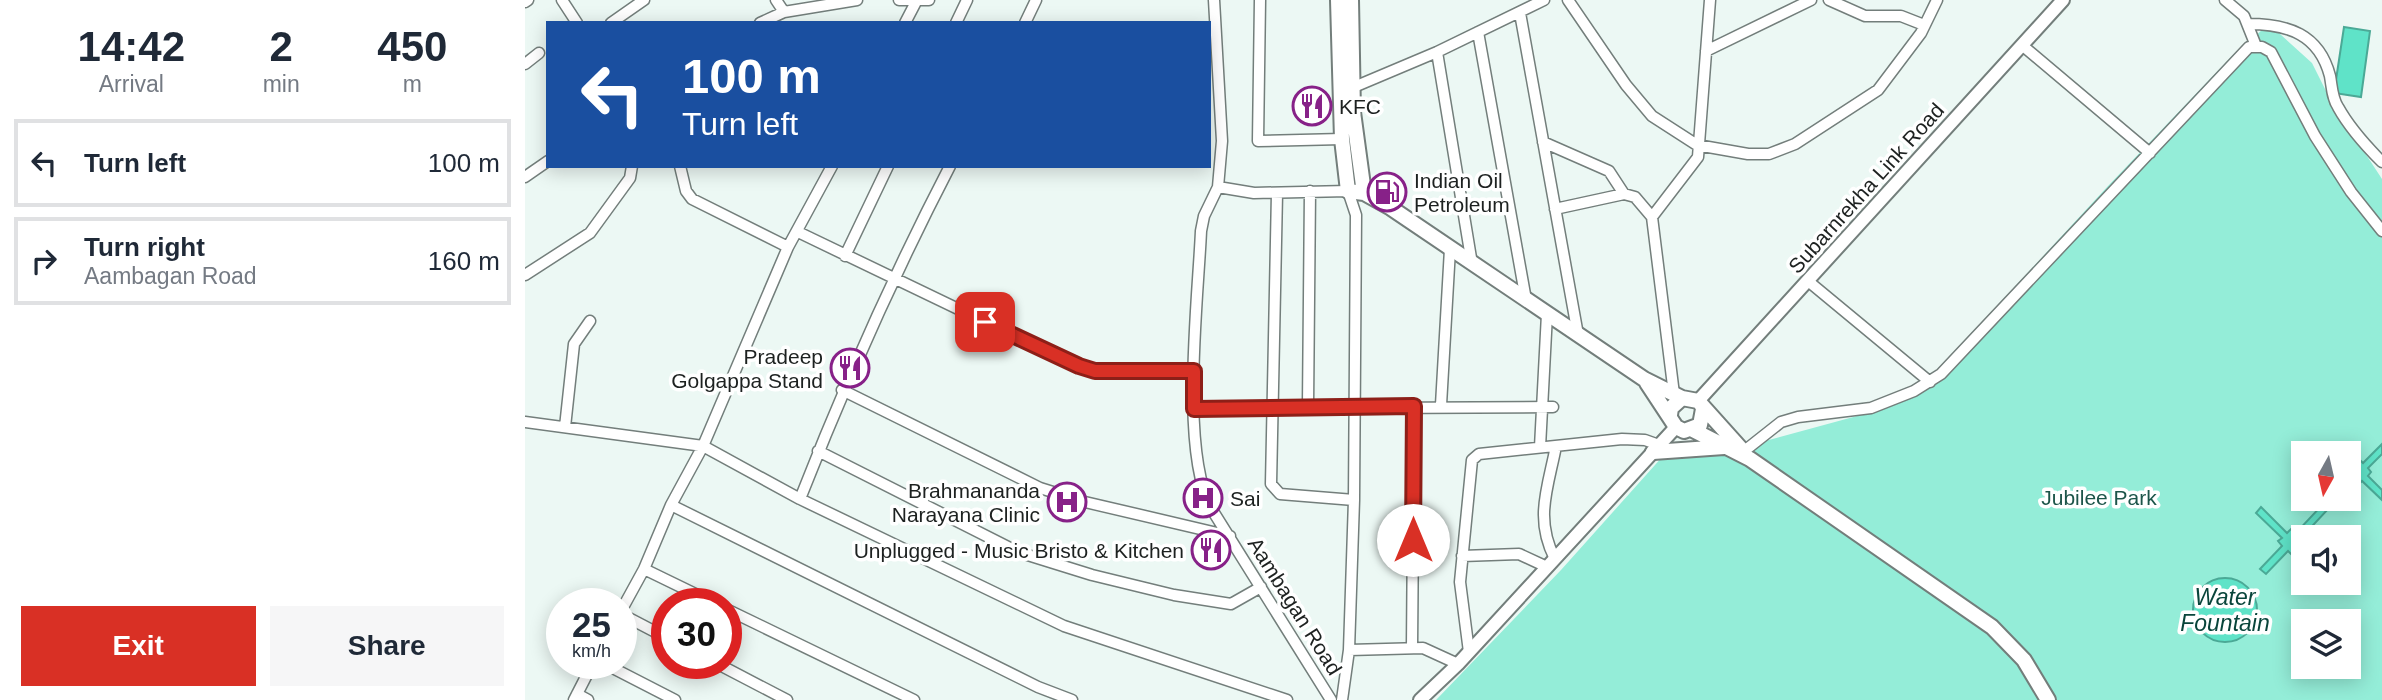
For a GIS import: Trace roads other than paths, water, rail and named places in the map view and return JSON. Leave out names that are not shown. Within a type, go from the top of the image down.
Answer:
[{"type":"main road","points":[[1338,0],[1342,139],[1348,191],[1364,193],[1644,379],[1701,405],[1747,455],[1992,627],[2024,660],[2048,700]]},
{"type":"main road","points":[[1351,0],[1355,144],[1364,193]]},
{"type":"main road","points":[[1644,379],[1673,421],[1747,455]]},
{"type":"main road","points":[[1673,421],[1671,408],[1678,396]]},
{"type":"main road","points":[[1693,430],[1700,425],[1701,405]]},
{"type":"main road","points":[[1656,449],[1725,447]]},
{"type":"street","points":[[562,0],[576,21]]},
{"type":"street","points":[[614,21],[644,0]]},
{"type":"street","points":[[776,0],[784,12]]},
{"type":"street","points":[[764,21],[784,12],[857,0]]},
{"type":"street","points":[[899,0],[929,0]]},
{"type":"street","points":[[957,21],[967,0]]},
{"type":"street","points":[[1026,21],[1036,0]]},
{"type":"street","name":"Aambagan Road","points":[[1214,0],[1222,141],[1218,187],[1204,216],[1201,231],[1194,371],[1194,409],[1201,486],[1211,508],[1336,700]]},
{"type":"street","points":[[1260,0],[1258,141],[1342,139]]},
{"type":"street","points":[[1354,87],[1544,0]]},
{"type":"street","points":[[1568,0],[1637,100],[1652,116],[1697,145],[1748,154],[1769,154],[1795,144],[1878,90],[1924,25],[1935,1]]},
{"type":"street","points":[[1652,217],[1698,157],[1710,0]]},
{"type":"street","points":[[1706,51],[1811,0]]},
{"type":"street","points":[[1829,0],[1865,16],[1901,16],[1924,25]]},
{"type":"street","name":"Subarnrekha Link Road","points":[[1701,405],[1808,281],[2063,0]]},
{"type":"street","points":[[2225,0],[2248,24],[2256,46]]},
{"type":"street","points":[[906,21],[917,1]]},
{"type":"street","points":[[1520,13],[1578,335]]},
{"type":"street","points":[[2248,24],[2277,24],[2305,34],[2315,45],[2329,75],[2337,107],[2382,162]]},
{"type":"street","points":[[1478,32],[1526,300]]},
{"type":"street","points":[[2023,46],[2150,153]]},
{"type":"street","points":[[1747,455],[1781,422],[1798,417],[1871,408],[1930,382],[1951,366],[2249,47],[2256,46],[2271,52],[2315,136],[2351,192],[2382,231]]},
{"type":"street","points":[[1437,51],[1472,264]]},
{"type":"street","points":[[525,64],[539,53]]},
{"type":"street","points":[[1543,142],[1609,172],[1624,194]]},
{"type":"street","points":[[525,177],[546,162]]},
{"type":"street","points":[[525,275],[590,233],[630,178],[632,168]]},
{"type":"street","points":[[680,168],[686,191],[692,200],[788,247]]},
{"type":"street","points":[[634,588],[671,505],[703,446],[788,247],[831,168]]},
{"type":"street","points":[[845,256],[887,168]]},
{"type":"street","points":[[800,499],[842,390],[892,278],[949,168]]},
{"type":"street","points":[[1218,187],[1235,192],[1348,191],[1356,215],[1356,406],[1349,650],[1336,700]]},
{"type":"street","points":[[1308,406],[1310,191]]},
{"type":"street","points":[[1276,193],[1271,484],[1275,491],[1354,500]]},
{"type":"street","points":[[1356,215],[1364,193]]},
{"type":"street","points":[[1555,209],[1624,194],[1635,197],[1652,217],[1678,396]]},
{"type":"street","points":[[798,232],[1079,366],[1117,372],[1194,371]]},
{"type":"street","points":[[1441,405],[1450,249]]},
{"type":"street","points":[[1808,281],[1930,382]]},
{"type":"street","points":[[1540,447],[1540,407],[1547,314]]},
{"type":"street","points":[[565,427],[575,344],[590,321]]},
{"type":"street","points":[[842,390],[1040,488],[1086,502],[1230,536]]},
{"type":"street","points":[[1194,409],[1441,405],[1553,407]]},
{"type":"street","points":[[1412,647],[1414,406]]},
{"type":"street","points":[[1420,700],[1458,664],[1656,449],[1673,421]]},
{"type":"street","points":[[525,422],[703,446],[800,499],[1064,626],[1287,700]]},
{"type":"street","points":[[1469,652],[1461,604],[1462,556],[1472,460],[1479,454],[1633,439],[1656,449]]},
{"type":"street","points":[[1551,563],[1542,519],[1556,446]]},
{"type":"street","points":[[818,452],[1018,552],[1092,575],[1174,595],[1231,604],[1261,587]]},
{"type":"street","points":[[671,505],[1038,687],[1072,700]]},
{"type":"street","points":[[1462,556],[1519,554],[1551,563]]},
{"type":"street","points":[[644,569],[683,588]]},
{"type":"street","points":[[742,617],[914,700]]},
{"type":"street","points":[[1349,650],[1412,647],[1433,651],[1458,664]]},
{"type":"street","points":[[742,677],[787,700]]},
{"type":"street","points":[[585,679],[575,697],[588,700]]},
{"type":"street","points":[[634,679],[675,700]]},
{"type":"water","points":[[2344,27],[2370,31],[2361,97],[2334,93]]},
{"type":"water","points":[[2382,444],[2382,454],[2368,468],[2371,472],[2368,476],[2382,490],[2382,500],[2361,482],[2361,461],[2363,463]]},
{"type":"water","points":[[2261,507],[2287,533],[2291,529],[2291,554],[2288,551],[2266,574],[2260,569],[2282,546],[2278,541],[2282,538],[2256,513]]},
{"type":"water","points":[[2317,511],[2326,511],[2313,525],[2303,525]]},
{"type":"water","name":"Water Fountain","points":[[2219,578],[2231,578],[2248,587],[2255,598],[2255,622],[2248,633],[2231,642],[2219,642],[2207,637],[2198,628],[2193,616],[2193,604],[2198,592],[2207,583]]},
{"type":"place","name":"KFC","points":[[1312,106]]},
{"type":"place","name":"Indian Oil Petroleum","points":[[1387,192]]},
{"type":"place","name":"Pradeep Golgappa Stand","points":[[850,368]]},
{"type":"place","name":"Sai","points":[[1203,498]]},
{"type":"place","name":"Brahmananda Narayana Clinic","points":[[1067,502]]},
{"type":"place","name":"Unplugged - Music Bristo & Kitchen","points":[[1211,550]]},
{"type":"park label","name":"Jubilee Park","points":[[2099,497]]}]
